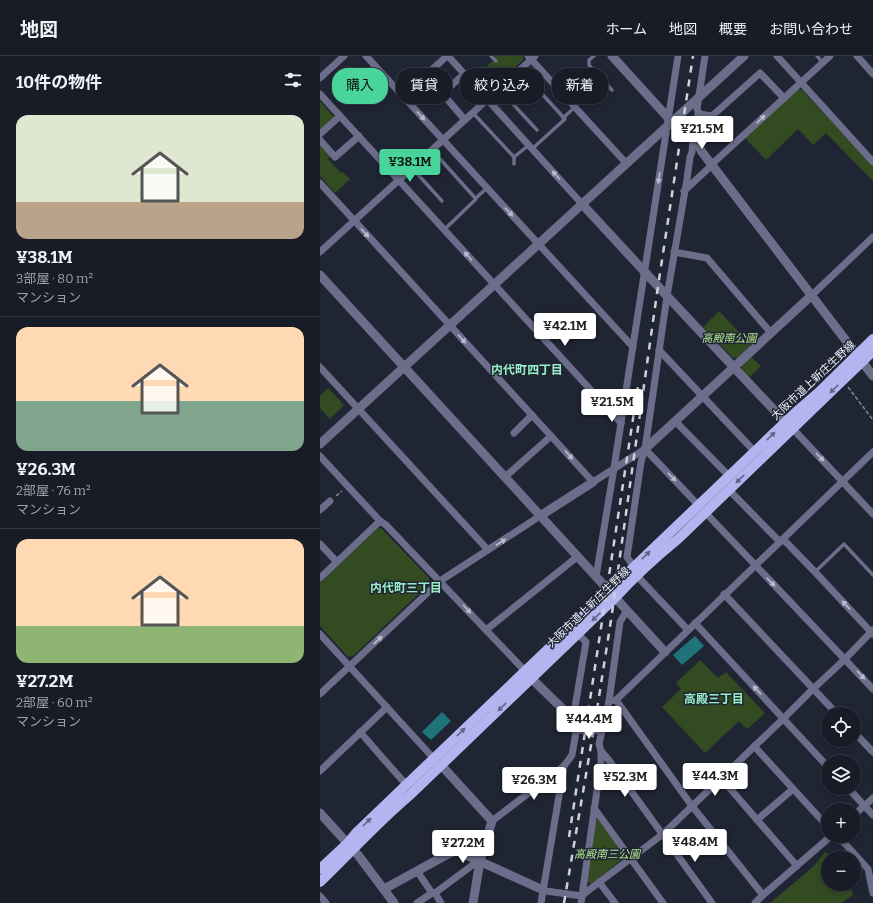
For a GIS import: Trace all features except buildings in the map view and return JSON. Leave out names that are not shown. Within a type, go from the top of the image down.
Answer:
[{"type":"main road","name":"大阪市道上新庄生野線","points":[[320,869],[350,846],[410,795],[437,762],[702,509],[729,476],[755,452],[843,380],[873,339]]},
{"type":"main road","name":"大阪市道上新庄生野線","points":[[702,509],[729,490],[818,393],[859,359],[873,351]]},
{"type":"main road","name":"大阪市道上新庄生野線","points":[[528,675],[578,634],[612,595]]},
{"type":"main road","name":"大阪市道上新庄生野線","points":[[320,882],[346,858],[357,832],[406,784],[437,762]]},
{"type":"street","points":[[320,78],[344,56]]},
{"type":"street","points":[[366,56],[396,88]]},
{"type":"street","points":[[612,56],[669,122]]},
{"type":"street","points":[[596,577],[669,122],[678,56]]},
{"type":"street","points":[[705,56],[697,109],[699,114],[696,135],[699,147],[873,376]]},
{"type":"street","points":[[320,444],[582,204],[669,122],[744,56]]},
{"type":"street","points":[[777,56],[873,162]]},
{"type":"street","points":[[684,191],[830,56]]},
{"type":"street","points":[[857,56],[873,74]]},
{"type":"street","points":[[435,68],[450,57],[460,69]]},
{"type":"street","points":[[522,68],[531,57],[626,163]]},
{"type":"street","points":[[699,114],[712,116],[760,73],[784,98]]},
{"type":"street","points":[[452,86],[460,78]]},
{"type":"street","points":[[320,94],[621,423]]},
{"type":"street","points":[[410,104],[633,347]]},
{"type":"street","points":[[451,104],[465,120]]},
{"type":"street","points":[[320,252],[482,104]]},
{"type":"street","points":[[491,104],[667,296],[873,514]]},
{"type":"street","points":[[320,134],[340,116]]},
{"type":"street","points":[[688,630],[635,572],[627,557],[641,462],[645,449],[674,252],[693,140],[696,135]]},
{"type":"street","points":[[320,140],[336,157],[359,136]]},
{"type":"street","points":[[320,183],[593,482]]},
{"type":"street","points":[[320,694],[440,581],[645,449],[873,237]]},
{"type":"street","points":[[674,252],[707,258],[771,333]]},
{"type":"street","points":[[320,276],[665,652]]},
{"type":"street","points":[[659,350],[755,452]]},
{"type":"street","points":[[320,367],[488,550]]},
{"type":"street","points":[[514,433],[532,415]]},
{"type":"street","points":[[675,421],[729,476]]},
{"type":"street","points":[[505,477],[551,436]]},
{"type":"street","points":[[645,449],[873,689]]},
{"type":"street","points":[[612,700],[665,652],[873,452]]},
{"type":"street","points":[[320,456],[380,521],[386,525],[440,581],[528,675],[573,719],[577,726],[572,755],[564,766],[492,821],[480,861],[473,903]]},
{"type":"street","points":[[581,900],[585,893],[662,834],[872,632],[815,572],[729,490]]},
{"type":"street","points":[[320,510],[330,501]]},
{"type":"street","points":[[320,578],[380,521]]},
{"type":"street","points":[[320,544],[337,562]]},
{"type":"street","points":[[486,630],[577,557]]},
{"type":"street","points":[[724,594],[831,707]]},
{"type":"street","points":[[581,900],[601,762],[601,750],[599,744],[612,700],[620,622],[627,610]]},
{"type":"street","points":[[695,623],[821,760]]},
{"type":"street","points":[[320,634],[492,821]]},
{"type":"street","points":[[573,719],[586,642],[578,634]]},
{"type":"street","points":[[612,700],[692,806],[763,895]]},
{"type":"street","points":[[320,771],[387,707]]},
{"type":"street","points":[[576,730],[602,731]]},
{"type":"street","points":[[360,732],[406,784]]},
{"type":"street","points":[[861,739],[873,752]]},
{"type":"street","points":[[754,746],[821,819]]},
{"type":"street","points":[[601,750],[712,903]]},
{"type":"street","points":[[541,903],[564,766]]},
{"type":"street","points":[[720,778],[797,866]]},
{"type":"street","points":[[757,820],[793,789]]},
{"type":"street","points":[[854,795],[873,815]]},
{"type":"street","points":[[861,808],[873,798]]},
{"type":"street","points":[[594,808],[663,903]]},
{"type":"street","points":[[320,813],[350,846],[394,903]]},
{"type":"street","points":[[755,903],[823,843]]},
{"type":"street","points":[[844,843],[868,869],[873,893]]},
{"type":"street","points":[[384,889],[450,853],[457,851],[543,890],[581,900]]},
{"type":"street","points":[[417,903],[480,861]]},
{"type":"street","points":[[417,871],[441,903]]},
{"type":"street","points":[[599,882],[615,903]]},
{"type":"street","points":[[320,896],[326,903]]},
{"type":"lane","points":[[491,56],[496,61]]},
{"type":"lane","points":[[594,56],[589,60],[589,65],[612,90]]},
{"type":"lane","points":[[817,56],[822,62]]},
{"type":"lane","points":[[544,97],[563,118]]},
{"type":"lane","points":[[513,104],[537,130]]},
{"type":"lane","points":[[514,157],[530,147],[565,119],[563,118],[575,107]]},
{"type":"lane","points":[[473,113],[514,157],[514,164]]},
{"type":"lane","points":[[432,150],[476,198]]},
{"type":"lane","points":[[412,168],[442,201]]},
{"type":"lane","points":[[444,230],[487,188]]},
{"type":"lane","points":[[815,572],[844,544],[873,575]]},
{"type":"lane","points":[[868,869],[873,877]]},
{"type":"path","points":[[843,380],[873,420]]},
{"type":"path","points":[[330,501],[348,486]]},
{"type":"green space","points":[[494,56],[523,56],[523,60],[514,68],[485,68],[496,58]]},
{"type":"green space","points":[[796,90],[802,90],[873,166],[873,181],[826,133],[813,145],[798,129],[766,160],[745,138]]},
{"type":"green space","points":[[320,101],[334,117],[320,131]]},
{"type":"green space","points":[[320,144],[331,156],[328,159],[341,173],[343,172],[350,179],[335,193],[320,176]]},
{"type":"green space","name":"高殿南公園","points":[[719,311],[751,345],[737,358],[732,357],[703,327]]},
{"type":"green space","points":[[751,357],[761,366],[750,377],[742,369],[742,365]]},
{"type":"green space","points":[[328,388],[344,405],[330,419],[320,408],[320,396]]},
{"type":"green space","points":[[378,528],[382,529],[429,578],[429,584],[353,656],[348,657],[320,626],[320,583]]},
{"type":"green space","points":[[700,660],[718,678],[726,672],[765,713],[747,729],[739,721],[705,753],[662,707],[681,689],[676,683]]},
{"type":"green space","name":"高殿南三公園","points":[[596,820],[598,820],[625,854],[624,858],[591,884],[587,882]]},
{"type":"green space","points":[[821,857],[821,891],[852,891],[853,895],[841,903],[770,903],[814,866]]},
{"type":"shaded area","points":[[695,636],[704,646],[682,665],[673,655]]},
{"type":"shaded area","points":[[442,712],[451,721],[431,740],[422,732]]},
{"type":"railway","points":[[564,903],[611,620],[657,293],[693,56]]},
{"type":"railway","points":[[569,837],[638,386]]},
{"type":"district","name":"内代町四丁目","points":[[527,370]]},
{"type":"district","name":"内代町三丁目","points":[[406,588]]},
{"type":"district","name":"高殿三丁目","points":[[714,699]]}]
